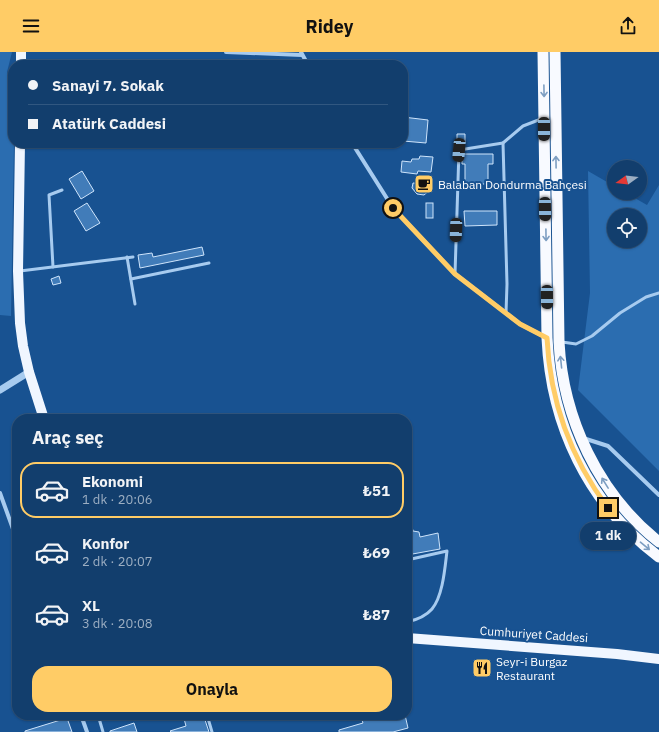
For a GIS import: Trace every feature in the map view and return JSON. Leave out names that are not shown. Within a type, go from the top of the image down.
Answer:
[{"type":"highway","points":[[543,52],[547,338],[550,370],[556,401],[566,434],[578,461],[593,487],[617,519],[634,537],[659,557]]},
{"type":"highway","points":[[555,52],[559,342],[565,389],[580,437],[613,496],[632,517],[659,542]]},
{"type":"main road","points":[[20,148],[18,271],[21,327],[23,346],[29,372],[42,414]]},
{"type":"main road","name":"Cumhuriyet Caddesi","points":[[412,638],[601,652],[659,659]]},
{"type":"street","points":[[226,52],[302,53]]},
{"type":"street","points":[[355,148],[393,208],[455,274],[520,324],[547,338]]},
{"type":"street","points":[[0,390],[29,372]]},
{"type":"street","points":[[580,437],[608,446],[659,495]]},
{"type":"street","points":[[0,493],[12,526]]},
{"type":"street","points":[[83,720],[87,732]]},
{"type":"lane","points":[[455,274],[459,150],[503,143],[523,126],[544,118]]},
{"type":"lane","points":[[503,143],[508,284],[506,313]]},
{"type":"lane","points":[[53,267],[49,195],[62,190]]},
{"type":"lane","points":[[127,257],[136,304]]},
{"type":"lane","points":[[18,271],[133,257]]},
{"type":"lane","points":[[131,279],[209,263]]},
{"type":"lane","points":[[559,342],[576,344],[592,336],[620,313],[646,298],[659,294]]},
{"type":"lane","points":[[412,559],[447,551],[439,595],[432,608],[417,619],[412,620]]},
{"type":"lane","points":[[99,720],[103,732]]},
{"type":"lane","points":[[208,720],[212,732]]},
{"type":"shaded area","points":[[0,52],[12,52],[10,60],[8,60],[7,72],[8,148],[14,148],[11,316],[0,315]]},
{"type":"shaded area","points":[[588,171],[607,182],[607,200],[638,200],[647,205],[659,185],[659,471],[578,390],[590,293]]},
{"type":"building","points":[[408,118],[428,120],[426,143],[408,141]]},
{"type":"building","points":[[457,134],[465,134],[465,143],[457,142]]},
{"type":"building","points":[[462,154],[493,154],[493,164],[488,164],[488,184],[465,184],[465,164],[462,164]]},
{"type":"building","points":[[420,156],[433,157],[431,172],[418,171],[417,174],[401,172],[402,161],[411,162],[412,159],[419,159]]},
{"type":"building","points":[[82,171],[94,191],[81,199],[69,179]]},
{"type":"building","points":[[413,183],[431,184],[430,190],[424,195],[417,194],[412,188]]},
{"type":"building","points":[[87,203],[100,223],[86,231],[74,211]]},
{"type":"building","points":[[426,203],[433,203],[433,218],[426,218]]},
{"type":"building","points":[[464,211],[497,211],[497,225],[465,226]]},
{"type":"building","points":[[202,247],[204,255],[140,268],[138,255],[152,253],[153,257]]},
{"type":"building","points":[[59,276],[61,283],[53,285],[51,279]]},
{"type":"building","points":[[412,526],[413,531],[419,532],[420,537],[438,533],[440,549],[412,554]]},
{"type":"building","points":[[61,720],[68,720],[72,732],[25,732]]},
{"type":"building","points":[[184,720],[205,720],[209,732],[170,731],[186,726]]},
{"type":"building","points":[[362,720],[406,720],[408,728],[393,732],[339,732],[339,730],[363,723]]},
{"type":"building","points":[[134,723],[137,732],[110,732],[110,731]]},
{"type":"place","name":"Balaban Dondurma Bahçesi","points":[[424,184]]},
{"type":"place","name":"Seyr-i Burgaz Restaurant","points":[[482,668]]},
{"type":"route","points":[[393,208],[455,274],[520,324],[547,338],[552,386],[566,434],[593,487],[608,508]]}]
